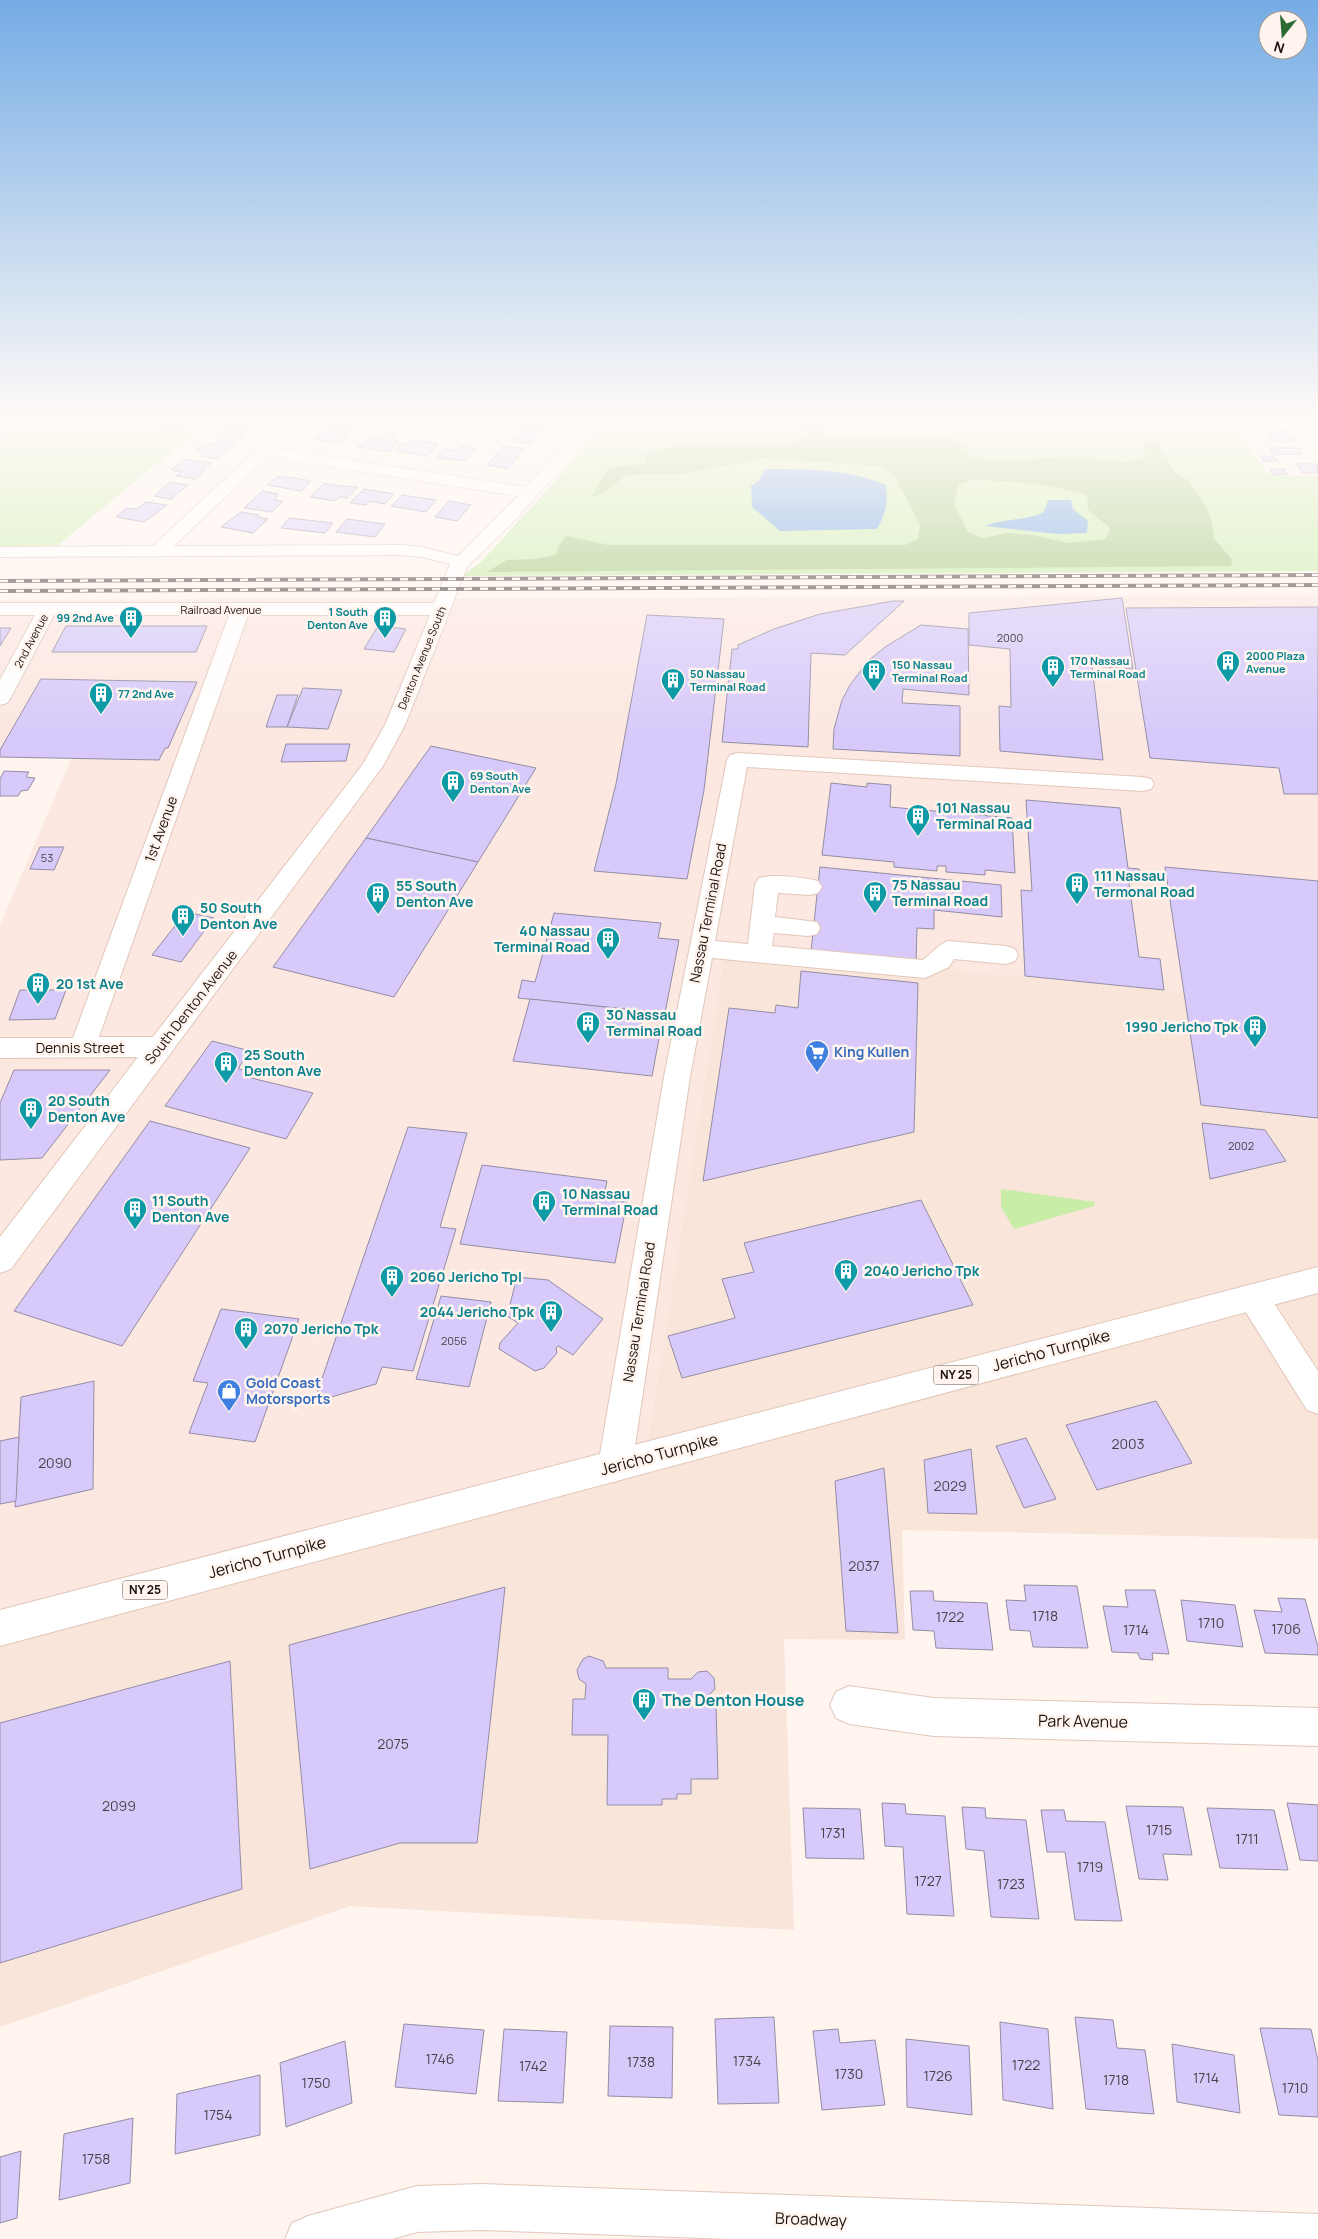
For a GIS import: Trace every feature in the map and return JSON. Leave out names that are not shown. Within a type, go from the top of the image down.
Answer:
[{"type":"street","points":[[156,552],[184,525]]},
{"type":"street","points":[[0,552],[401,550],[422,552],[462,562],[498,525]]},
{"type":"street","name":"Denton Avenue South","points":[[380,753],[393,729],[462,562]]},
{"type":"street","name":"Railroad Avenue","points":[[0,609],[442,609]]},
{"type":"street","name":"2nd Avenue","points":[[0,699],[48,609]]},
{"type":"street","name":"1st Avenue","points":[[82,1048],[240,610]]},
{"type":"street","name":"South Denton Avenue","points":[[0,1260],[227,961],[380,753]]},
{"type":"street","name":"Nassau Terminal Road","points":[[615,1466],[678,1077],[738,760],[1143,784]]},
{"type":"street","points":[[759,954],[767,884],[810,887]]},
{"type":"street","points":[[762,924],[808,928]]},
{"type":"street","points":[[702,948],[925,970],[940,961],[948,950],[1006,955]]},
{"type":"street","name":"Dennis Street","points":[[0,1048],[160,1047]]},
{"type":"street","name":"Jericho Turnpike","points":[[0,1628],[1318,1280]]},
{"type":"street","points":[[1254,1297],[1318,1399]]},
{"type":"street","name":"Park Avenue","points":[[849,1705],[934,1717],[1318,1727]]},
{"type":"street","name":"Broadway","points":[[308,2239],[417,2210],[481,2207],[1318,2237]]},
{"type":"shaded area","points":[[1318,595],[1318,1118],[1201,1105],[1184,992],[726,949],[646,1457],[0,1628],[0,925],[73,755],[0,754],[0,600]]},
{"type":"shaded area","points":[[726,949],[1184,992],[1201,1105],[1318,1118],[1318,1539],[902,1530],[905,1640],[784,1639],[794,1930],[350,1906],[0,2027],[0,1628]]},
{"type":"green space","points":[[0,525],[82,525],[57,546],[0,546]]},
{"type":"green space","points":[[514,525],[1318,525],[1318,571],[462,576],[482,561]]},
{"type":"green space","points":[[920,525],[965,525],[968,532],[983,538],[1007,533],[1033,535],[1069,543],[1106,539],[1110,528],[1107,525],[1212,525],[1214,539],[1231,558],[1232,566],[487,572],[507,560],[535,559],[556,555],[558,547],[566,536],[608,545],[905,545],[918,539]]},
{"type":"green space","points":[[1001,1189],[1095,1202],[1094,1206],[1014,1229],[1001,1207]]},
{"type":"water","points":[[774,525],[879,525],[877,529],[780,531]]},
{"type":"water","points":[[1088,525],[1087,533],[1057,534],[985,526]]},
{"type":"building","points":[[223,525],[261,525],[253,533],[221,527]]},
{"type":"building","points":[[283,525],[331,525],[325,533],[281,528]]},
{"type":"building","points":[[342,525],[384,525],[375,537],[336,532]]},
{"type":"building","name":"170 Nassau Terminal Road","points":[[1122,598],[1133,669],[1092,666],[1103,760],[1000,751],[999,706],[1011,707],[1010,649],[969,645],[969,613]]},
{"type":"building","points":[[893,601],[904,601],[845,655],[811,653],[808,747],[722,742],[732,649],[738,649],[738,645],[774,629],[820,614]]},
{"type":"building","name":"2000 Plaza Avenue","points":[[1318,607],[1318,794],[1284,794],[1279,768],[1150,758],[1126,608]]},
{"type":"building","name":"50 Nassau Terminal Road","points":[[647,615],[724,619],[704,790],[687,879],[594,871],[616,784]]},
{"type":"building","name":"150 Nassau Terminal Road","points":[[921,625],[968,629],[969,695],[903,689],[902,703],[960,706],[960,756],[833,749],[834,729],[842,700],[850,685],[868,661],[885,647]]},
{"type":"building","name":"99 2nd Ave","points":[[66,626],[207,626],[196,652],[52,652]]},
{"type":"building","name":"1 South Denton Ave","points":[[378,626],[406,629],[394,652],[364,649]]},
{"type":"building","points":[[0,628],[11,628],[0,646]]},
{"type":"building","name":"77 2nd Ave","points":[[41,679],[197,682],[168,748],[165,748],[159,760],[0,757],[0,750]]},
{"type":"building","points":[[303,688],[342,690],[328,729],[287,727]]},
{"type":"building","points":[[277,695],[298,695],[287,727],[266,727]]},
{"type":"building","points":[[286,744],[350,744],[346,761],[281,762]]},
{"type":"building","name":"69 South Denton Ave","points":[[431,746],[536,768],[478,862],[366,838]]},
{"type":"building","points":[[4,771],[29,772],[26,777],[35,778],[28,790],[21,791],[18,796],[0,796],[0,779]]},
{"type":"building","name":"101 Nassau Terminal Road","points":[[831,783],[867,787],[867,783],[891,785],[890,807],[1012,818],[1015,873],[985,870],[985,875],[946,872],[946,866],[937,866],[937,871],[894,867],[894,862],[822,855]]},
{"type":"building","name":"111 Nassau Termonal Road","points":[[1026,800],[1120,808],[1128,868],[1139,869],[1140,882],[1129,883],[1139,957],[1160,959],[1164,990],[1025,976],[1021,890],[1032,891]]},
{"type":"building","name":"55 South Denton Ave","points":[[366,838],[478,862],[394,997],[273,967]]},
{"type":"building","points":[[40,847],[64,847],[54,870],[30,869]]},
{"type":"building","name":"75 Nassau Terminal Road","points":[[820,867],[1001,885],[1002,917],[934,910],[934,929],[917,928],[916,961],[811,951]]},
{"type":"building","name":"1990 Jericho Tpk","points":[[1165,867],[1318,881],[1318,1118],[1201,1105]]},
{"type":"building","name":"50 South Denton Ave","points":[[186,912],[214,918],[181,962],[152,955]]},
{"type":"building","name":"40 Nassau Terminal Road","points":[[554,913],[661,923],[658,938],[679,940],[665,1013],[518,998],[522,980],[535,982]]},
{"type":"building","name":"King Kullen","points":[[801,971],[918,983],[914,1132],[703,1181],[729,1008],[775,1013],[776,1005],[798,1008]]},
{"type":"building","name":"20 1st Ave","points":[[20,990],[66,990],[55,1019],[9,1020]]},
{"type":"building","name":"30 Nassau Terminal Road","points":[[530,999],[643,1011],[640,1026],[661,1028],[652,1076],[513,1061]]},
{"type":"building","name":"25 South Denton Ave","points":[[212,1041],[250,1051],[239,1067],[239,1069],[246,1071],[243,1076],[313,1093],[286,1139],[165,1106]]},
{"type":"building","name":"20 South Denton Ave","points":[[14,1070],[110,1070],[42,1158],[0,1160],[0,1103]]},
{"type":"building","name":"11 South Denton Ave","points":[[150,1121],[250,1148],[122,1346],[14,1311]]},
{"type":"building","points":[[1202,1123],[1265,1130],[1286,1161],[1210,1179]]},
{"type":"building","name":"2060 Jericho Tpl","points":[[408,1127],[467,1133],[440,1227],[456,1229],[413,1371],[382,1367],[376,1384],[314,1402]]},
{"type":"building","name":"10 Nassau Terminal Road","points":[[482,1165],[607,1181],[603,1200],[627,1202],[615,1263],[460,1244]]},
{"type":"building","name":"2040 Jericho Tpk","points":[[921,1200],[973,1305],[682,1378],[668,1336],[735,1318],[722,1279],[754,1272],[744,1243]]},
{"type":"building","name":"2044 Jericho Tpk","points":[[517,1277],[548,1280],[603,1319],[573,1355],[558,1346],[556,1348],[557,1353],[544,1368],[535,1371],[499,1349],[500,1343],[518,1323],[507,1316]]},
{"type":"building","points":[[441,1296],[491,1302],[469,1387],[416,1379]]},
{"type":"building","name":"2070 Jericho Tpk","points":[[221,1309],[299,1319],[255,1442],[189,1433],[208,1383],[193,1381]]},
{"type":"building","points":[[94,1381],[93,1489],[15,1507],[21,1397]]},
{"type":"building","points":[[1156,1401],[1192,1463],[1097,1490],[1066,1425]]},
{"type":"building","points":[[19,1437],[16,1501],[0,1504],[0,1441]]},
{"type":"building","points":[[1026,1438],[1056,1499],[1024,1508],[996,1446]]},
{"type":"building","points":[[971,1449],[977,1514],[928,1513],[924,1460]]},
{"type":"building","points":[[884,1468],[898,1633],[846,1631],[835,1481]]},
{"type":"building","points":[[1024,1585],[1077,1586],[1088,1648],[1033,1647],[1030,1631],[1010,1630],[1006,1600],[1026,1601]]},
{"type":"building","points":[[505,1587],[477,1843],[400,1843],[310,1869],[289,1645]]},
{"type":"building","points":[[1125,1590],[1155,1590],[1169,1654],[1152,1653],[1153,1660],[1140,1659],[1138,1653],[1112,1652],[1103,1606],[1128,1607]]},
{"type":"building","points":[[910,1591],[933,1591],[934,1601],[987,1603],[993,1650],[936,1648],[934,1631],[913,1630]]},
{"type":"building","points":[[1278,1598],[1305,1599],[1318,1647],[1318,1655],[1265,1653],[1254,1610],[1282,1612]]},
{"type":"building","points":[[1181,1600],[1235,1605],[1243,1647],[1187,1641]]},
{"type":"building","name":"The Denton House","points":[[589,1656],[603,1661],[606,1668],[668,1668],[668,1679],[691,1679],[698,1672],[707,1671],[714,1678],[715,1689],[709,1695],[709,1706],[716,1706],[718,1779],[691,1779],[691,1794],[677,1794],[677,1799],[662,1799],[662,1805],[607,1805],[608,1735],[572,1735],[573,1699],[585,1699],[586,1684],[579,1679],[577,1670],[583,1659]]},
{"type":"building","points":[[230,1661],[242,1889],[0,1963],[0,1723]]},
{"type":"building","points":[[882,1803],[905,1804],[906,1814],[945,1816],[954,1916],[907,1914],[903,1847],[885,1846]]},
{"type":"building","points":[[1287,1803],[1318,1805],[1318,1861],[1300,1860]]},
{"type":"building","points":[[1126,1806],[1183,1807],[1192,1855],[1163,1854],[1168,1880],[1139,1879]]},
{"type":"building","points":[[962,1807],[985,1808],[986,1818],[1026,1820],[1039,1919],[991,1917],[984,1851],[966,1849]]},
{"type":"building","points":[[803,1808],[860,1809],[864,1859],[806,1858]]},
{"type":"building","points":[[1207,1808],[1274,1810],[1288,1870],[1220,1868]]},
{"type":"building","points":[[1041,1810],[1064,1810],[1066,1821],[1105,1822],[1122,1921],[1075,1920],[1065,1852],[1047,1852]]},
{"type":"building","points":[[774,2017],[779,2103],[718,2104],[715,2019]]},
{"type":"building","points":[[1075,2017],[1113,2020],[1117,2048],[1145,2050],[1154,2114],[1086,2109]]},
{"type":"building","points":[[1000,2022],[1048,2029],[1053,2109],[1003,2100]]},
{"type":"building","points":[[404,2024],[484,2030],[476,2094],[395,2087]]},
{"type":"building","points":[[610,2026],[673,2027],[672,2098],[608,2096]]},
{"type":"building","points":[[1260,2028],[1311,2029],[1318,2061],[1318,2117],[1279,2115]]},
{"type":"building","points":[[504,2029],[567,2032],[563,2103],[498,2101]]},
{"type":"building","points":[[838,2029],[840,2043],[875,2040],[885,2105],[822,2110],[813,2031]]},
{"type":"building","points":[[906,2039],[969,2046],[972,2115],[907,2107]]},
{"type":"building","points":[[345,2041],[352,2103],[286,2127],[280,2063]]},
{"type":"building","points":[[1172,2044],[1234,2055],[1240,2113],[1177,2102]]},
{"type":"building","points":[[260,2075],[260,2135],[175,2154],[177,2094]]},
{"type":"building","points":[[133,2118],[130,2183],[59,2200],[64,2134]]},
{"type":"building","points":[[21,2151],[17,2218],[0,2223],[0,2157]]},
{"type":"railway","points":[[0,581],[1318,575]]},
{"type":"railway","points":[[0,591],[1318,585]]},
{"type":"place","name":"99 2nd Ave","points":[[131,639]]},
{"type":"place","name":"1 South Denton Ave","points":[[385,639]]},
{"type":"place","name":"2000 Plaza Avenue","points":[[1228,683]]},
{"type":"place","name":"170 Nassau Terminal Road","points":[[1053,688]]},
{"type":"place","name":"150 Nassau Terminal Road","points":[[874,692]]},
{"type":"place","name":"50 Nassau Terminal Road","points":[[673,701]]},
{"type":"place","name":"77 2nd Ave","points":[[101,715]]},
{"type":"place","name":"69 South Denton Ave","points":[[453,803]]},
{"type":"place","name":"101 Nassau Terminal Road","points":[[918,837]]},
{"type":"place","name":"111 Nassau Termonal Road","points":[[1077,905]]},
{"type":"place","name":"75 Nassau Terminal Road","points":[[875,914]]},
{"type":"place","name":"55 South Denton Ave","points":[[378,915]]},
{"type":"place","name":"50 South Denton Ave","points":[[183,937]]},
{"type":"place","name":"40 Nassau Terminal Road","points":[[608,960]]},
{"type":"place","name":"20 1st Ave","points":[[38,1005]]},
{"type":"place","name":"30 Nassau Terminal Road","points":[[588,1044]]},
{"type":"place","name":"1990 Jericho Tpk","points":[[1255,1048]]},
{"type":"place","name":"King Kullen","points":[[817,1073]]},
{"type":"place","name":"25 South Denton Ave","points":[[226,1084]]},
{"type":"place","name":"20 South Denton Ave","points":[[31,1130]]},
{"type":"place","name":"10 Nassau Terminal Road","points":[[544,1223]]},
{"type":"place","name":"11 South Denton Ave","points":[[135,1230]]},
{"type":"place","name":"2040 Jericho Tpk","points":[[846,1292]]},
{"type":"place","name":"2060 Jericho Tpl","points":[[392,1298]]},
{"type":"place","name":"2044 Jericho Tpk","points":[[551,1333]]},
{"type":"place","name":"2070 Jericho Tpk","points":[[246,1350]]},
{"type":"place","name":"Gold Coast Motorsports","points":[[229,1412]]},
{"type":"place","name":"The Denton House","points":[[644,1721]]}]
